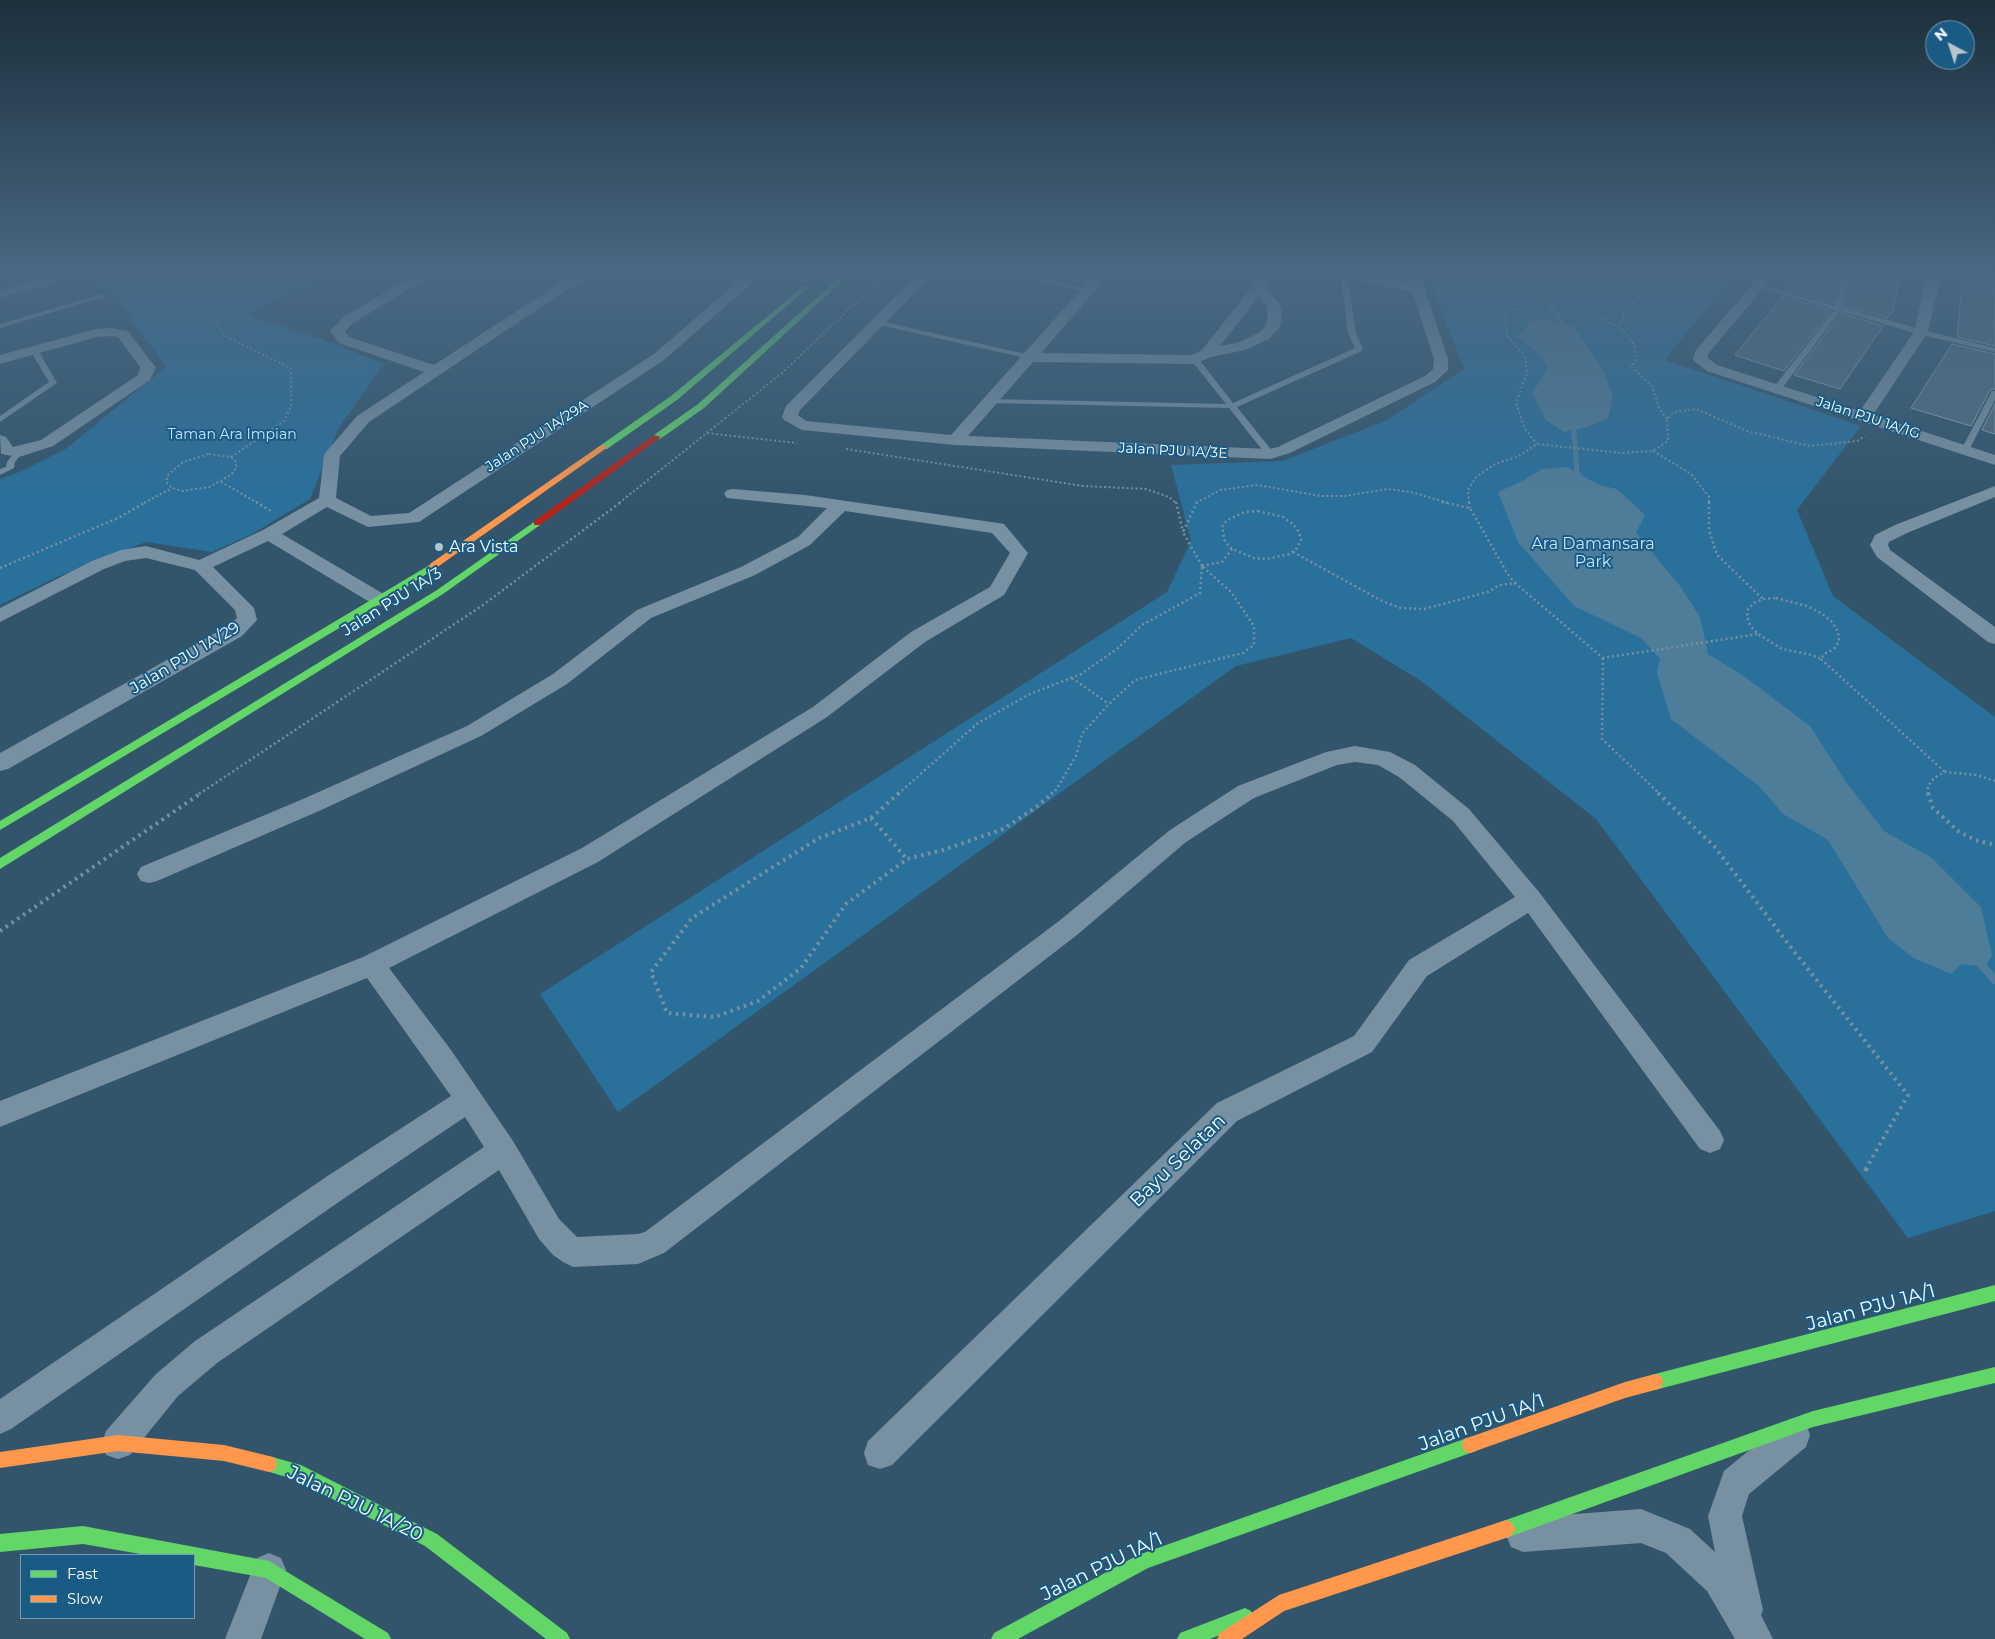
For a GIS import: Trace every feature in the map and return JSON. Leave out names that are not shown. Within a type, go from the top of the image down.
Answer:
[{"type":"street","points":[[0,360],[29,351]]},
{"type":"street","points":[[0,440],[7,450],[19,452],[47,444],[145,377],[148,367],[137,351]]},
{"type":"street","points":[[378,351],[436,371]]},
{"type":"street","points":[[0,616],[98,565],[121,556],[146,552],[201,566],[269,534],[327,500],[332,455],[363,418],[466,351]]},
{"type":"street","name":"Jalan PJU 1A/29A","points":[[327,500],[368,522],[413,518],[663,351]]},
{"type":"street","name":"Jalan PJU 1A/3","points":[[0,826],[380,600],[455,552],[674,398],[730,351]]},
{"type":"street","name":"Jalan PJU 1A/3","points":[[0,864],[440,592],[701,406],[761,351]]},
{"type":"street","name":"Jalan PJU 1A/3E","points":[[849,351],[792,409],[790,417],[802,424],[955,440],[1270,454],[1284,450],[1421,383],[1440,370],[1441,359],[1439,351]]},
{"type":"street","points":[[955,440],[1035,351]]},
{"type":"street","points":[[1201,357],[1205,351]]},
{"type":"street","points":[[1030,357],[1201,357],[1223,351]]},
{"type":"street","name":"Jalan PJU 1A/1G","points":[[1702,351],[1700,358],[1712,368],[1995,460]]},
{"type":"street","points":[[1864,417],[1908,351]]},
{"type":"street","points":[[1995,491],[1901,529],[1882,539],[1879,545],[1883,553],[1995,637]]},
{"type":"street","points":[[0,1114],[372,965],[590,855],[820,712],[918,637],[997,591],[1019,553],[998,528],[805,500],[733,494]]},
{"type":"street","points":[[149,874],[311,805],[474,731],[560,679],[644,614],[748,571],[804,541],[840,506]]},
{"type":"street","points":[[269,534],[380,600]]},
{"type":"street","name":"Jalan PJU 1A/29","points":[[0,762],[235,631],[247,620],[244,608],[201,566]]},
{"type":"street","points":[[372,965],[442,1059],[503,1151],[548,1229],[563,1245],[573,1252],[638,1249],[654,1243],[1068,928],[1178,836],[1246,792],[1334,758],[1355,754],[1382,758],[1407,771],[1461,815],[1531,899],[1710,1140]]},
{"type":"street","name":"Bayu Selatan","points":[[880,1454],[1227,1112],[1363,1044],[1418,968],[1531,899]]},
{"type":"street","points":[[0,1418],[336,1187],[468,1099]]},
{"type":"street","points":[[118,1443],[167,1385],[206,1352],[503,1151]]},
{"type":"street","name":"Jalan PJU 1A/1","points":[[1000,1639],[1144,1562],[1625,1390],[1995,1293]]},
{"type":"street","points":[[1186,1639],[1279,1604],[1477,1539],[1813,1420],[1995,1375]]},
{"type":"street","points":[[1752,1632],[1725,1516],[1736,1483],[1813,1420]]},
{"type":"street","name":"Jalan PJU 1A/20","points":[[0,1460],[118,1443],[224,1453],[295,1471],[431,1540],[561,1639]]},
{"type":"street","points":[[1477,1539],[1641,1526],[1678,1541],[1718,1579],[1752,1632]]},
{"type":"street","points":[[0,1543],[83,1535],[183,1554]]},
{"type":"street","points":[[195,1556],[268,1570],[382,1639]]},
{"type":"street","points":[[244,1639],[268,1570]]},
{"type":"street","points":[[1226,1639],[1279,1604]]},
{"type":"lane","points":[[0,420],[53,383],[35,351]]},
{"type":"lane","points":[[1006,351],[1030,357]]},
{"type":"lane","points":[[989,401],[1232,406],[1355,351]]},
{"type":"lane","points":[[1777,389],[1806,351]]},
{"type":"lane","points":[[1201,357],[1232,406],[1270,454]]},
{"type":"lane","points":[[1965,450],[1995,393]]},
{"type":"lane","points":[[0,472],[10,468],[11,462],[19,452]]},
{"type":"path","points":[[231,457],[284,421],[291,406],[290,368],[256,351]]},
{"type":"path","points":[[0,931],[483,605],[597,521],[782,373],[805,351]]},
{"type":"path","points":[[1521,351],[1525,356],[1528,373],[1516,403],[1525,429],[1536,444]]},
{"type":"path","points":[[1635,351],[1636,360],[1631,367],[1652,386],[1659,408],[1667,419],[1668,441],[1653,451],[1622,453],[1536,444],[1517,457],[1495,464],[1476,477],[1468,490],[1470,508],[1507,573],[1515,583],[1603,658],[1758,634]]},
{"type":"path","points":[[1667,419],[1674,412],[1696,409],[1747,431],[1810,446],[1857,441],[1885,424]]},
{"type":"path","points":[[706,433],[798,443]]},
{"type":"path","points":[[846,449],[1083,486],[1146,489],[1169,497],[1176,502],[1183,532],[1202,566],[1231,592],[1254,626],[1254,645],[1243,653],[1135,680],[1109,704],[1082,734],[1076,756],[1056,790],[1035,808],[1003,829],[943,850],[907,859],[846,904],[801,968],[758,1001],[714,1017],[668,1012],[651,972],[692,918],[819,838],[872,818],[978,723],[1030,694],[1081,674],[1117,650],[1142,625],[1200,593],[1202,566]]},
{"type":"path","points":[[1653,451],[1691,474],[1709,497],[1709,530],[1718,555],[1763,600]]},
{"type":"path","points":[[0,568],[118,518],[172,488],[194,490],[221,482],[231,475],[236,468],[236,462],[231,457],[209,454],[183,462],[173,469],[168,476],[167,483],[172,488]]},
{"type":"path","points":[[221,482],[290,522]]},
{"type":"path","points":[[1183,532],[1197,502],[1220,490],[1257,485],[1320,496],[1345,496],[1387,489],[1411,492],[1436,501],[1470,508]]},
{"type":"path","points":[[1258,511],[1283,518],[1293,524],[1299,532],[1301,540],[1298,548],[1279,558],[1254,558],[1232,549],[1225,542],[1222,527],[1227,520],[1245,512],[1258,511]]},
{"type":"path","points":[[1202,566],[1222,562],[1232,549]]},
{"type":"path","points":[[1292,552],[1384,602],[1401,608],[1424,609],[1488,592],[1499,585],[1515,583]]},
{"type":"path","points":[[1821,659],[1824,654],[1834,649],[1839,641],[1838,632],[1832,622],[1821,613],[1807,606],[1776,598],[1754,603],[1748,609],[1747,617],[1750,626],[1758,634],[1782,649],[1812,655],[1821,659],[1945,772]]},
{"type":"path","points":[[1603,658],[1602,738],[1714,846],[1796,954],[1908,1095],[1865,1171]]},
{"type":"path","points":[[1072,678],[1109,704]]},
{"type":"path","points":[[1995,781],[1977,774],[1945,772],[1934,778],[1928,786],[1928,796],[1933,808],[1944,820],[1958,831],[1975,840],[1995,846]]},
{"type":"path","points":[[872,818],[907,859]]},
{"type":"green space","name":"Taman Ara Impian","points":[[155,351],[352,351],[384,364],[338,429],[310,499],[252,534],[212,552],[146,542],[57,577],[0,605],[0,479],[22,471],[67,448],[166,367]]},
{"type":"green space","name":"Ara Damansara Park","points":[[1457,351],[1672,351],[1665,360],[1861,426],[1797,510],[1833,596],[1995,717],[1995,1211],[1908,1238],[1596,819],[1421,681],[1351,638],[1236,666],[618,1112],[540,994],[1167,592],[1191,541],[1171,465],[1283,461],[1387,420],[1464,369]]},
{"type":"shaded area","points":[[1537,351],[1591,351],[1603,370],[1613,397],[1608,418],[1587,427],[1564,432],[1546,420],[1532,393],[1548,368],[1541,355]]},
{"type":"shaded area","points":[[1567,467],[1599,485],[1617,489],[1645,515],[1636,533],[1680,586],[1700,617],[1708,654],[1744,676],[1810,726],[1846,782],[1884,831],[1932,858],[1981,907],[1992,955],[1985,967],[1961,964],[1951,974],[1914,958],[1888,938],[1828,840],[1783,814],[1759,786],[1671,719],[1657,673],[1660,659],[1641,638],[1574,606],[1518,542],[1498,492],[1542,469]]},
{"type":"building","points":[[1738,351],[1799,351],[1784,371],[1735,355]]},
{"type":"building","points":[[1812,351],[1866,351],[1840,389],[1794,375]]},
{"type":"building","points":[[1947,351],[1984,351],[1995,354],[1995,389],[1990,390],[1971,426],[1911,408]]},
{"type":"building","points":[[1995,404],[1995,434],[1982,430]]},
{"type":"waterway","points":[[1573,422],[1577,472],[1581,479]]},
{"type":"waterway","points":[[1977,960],[1995,980]]},
{"type":"traffic: fast","points":[[604,447],[674,398],[729,351]]},
{"type":"traffic: fast","points":[[657,437],[701,406],[761,351]]},
{"type":"traffic: fast","points":[[0,864],[440,592],[537,523]]},
{"type":"traffic: fast","points":[[0,826],[380,600],[433,566]]},
{"type":"traffic: fast","points":[[1655,1382],[1995,1293]]},
{"type":"traffic: fast","points":[[1506,1529],[1813,1419],[1995,1375]]},
{"type":"traffic: fast","points":[[1000,1639],[1144,1561],[1470,1445]]},
{"type":"traffic: fast","points":[[269,1464],[295,1471],[431,1540],[561,1639]]},
{"type":"traffic: fast","points":[[0,1543],[83,1535],[186,1554]]},
{"type":"traffic: fast","points":[[195,1556],[269,1570],[382,1639]]},
{"type":"traffic: fast","points":[[1186,1639],[1245,1617]]},
{"type":"traffic: slow","points":[[433,566],[604,447]]},
{"type":"traffic: slow","points":[[1470,1445],[1625,1390],[1655,1382]]},
{"type":"traffic: slow","points":[[0,1460],[118,1443],[224,1453],[269,1464]]},
{"type":"traffic: slow","points":[[1226,1639],[1279,1604],[1506,1529]]},
{"type":"traffic: jam","points":[[537,523],[657,437]]},
{"type":"place","name":"Ara Vista","points":[[439,547]]}]
